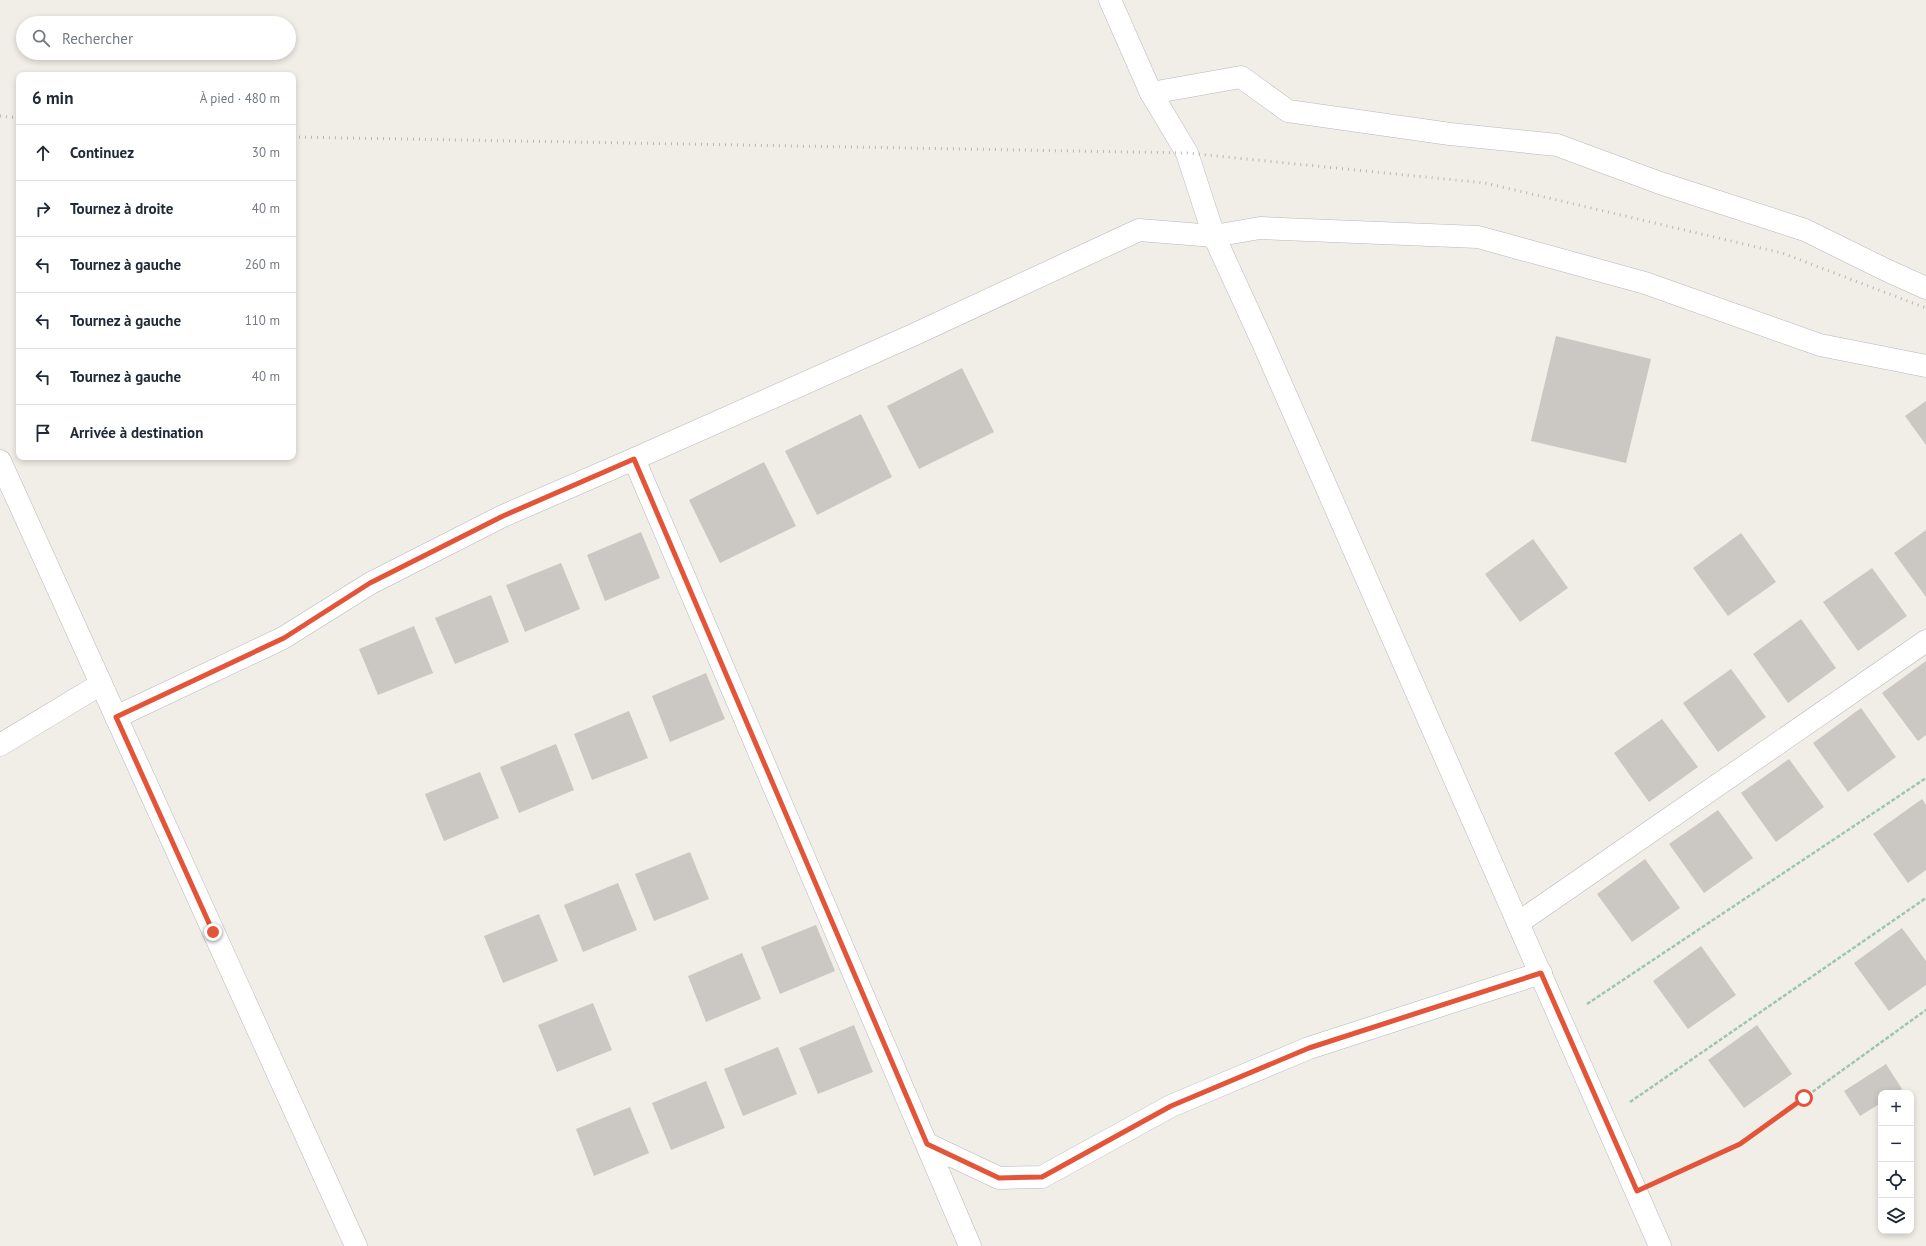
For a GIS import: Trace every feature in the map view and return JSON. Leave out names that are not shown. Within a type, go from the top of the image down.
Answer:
[{"type":"street","points":[[1110,0],[1151,93],[1187,153],[1214,236],[1541,973],[1660,1246]]},
{"type":"street","points":[[1151,93],[1241,77],[1288,111],[1450,134],[1557,145],[1660,183],[1805,230],[1926,288]]},
{"type":"street","points":[[116,717],[284,638],[370,583],[503,516],[913,335],[1139,230],[1214,236],[1260,228],[1478,237],[1645,283],[1820,345],[1926,366]]},
{"type":"street","points":[[634,459],[970,1246]]},
{"type":"street","points":[[0,461],[356,1246]]},
{"type":"street","points":[[1518,923],[1926,641]]},
{"type":"street","points":[[0,745],[101,684]]},
{"type":"street","points":[[927,1144],[999,1178],[1042,1177],[1171,1106],[1309,1048],[1541,973]]},
{"type":"path","points":[[1562,1021],[1926,778]]},
{"type":"path","points":[[1605,1119],[1926,898]]},
{"type":"path","points":[[1637,1191],[1740,1144],[1926,1010]]},
{"type":"building","points":[[1556,336],[1651,359],[1626,463],[1531,441]]},
{"type":"building","points":[[962,368],[994,432],[919,469],[887,406]]},
{"type":"building","points":[[1926,401],[1926,445],[1905,416]]},
{"type":"building","points":[[861,414],[892,477],[817,515],[785,451]]},
{"type":"building","points":[[764,462],[796,526],[720,563],[689,500]]},
{"type":"building","points":[[1926,530],[1926,597],[1894,553]]},
{"type":"building","points":[[641,532],[660,578],[605,601],[587,555]]},
{"type":"building","points":[[1741,533],[1776,582],[1728,616],[1693,568]]},
{"type":"building","points":[[1533,539],[1568,588],[1520,622],[1485,574]]},
{"type":"building","points":[[561,563],[580,609],[525,632],[506,585]]},
{"type":"building","points":[[1872,568],[1907,616],[1858,651],[1823,602]]},
{"type":"building","points":[[491,595],[509,642],[455,664],[435,618]]},
{"type":"building","points":[[1801,619],[1836,668],[1788,703],[1753,654]]},
{"type":"building","points":[[414,626],[433,673],[378,695],[359,649]]},
{"type":"building","points":[[1926,661],[1926,735],[1918,741],[1882,693]]},
{"type":"building","points":[[1731,669],[1766,717],[1718,752],[1683,703]]},
{"type":"building","points":[[706,673],[725,719],[670,742],[652,696]]},
{"type":"building","points":[[1861,708],[1896,757],[1848,792],[1813,743]]},
{"type":"building","points":[[629,711],[648,758],[592,780],[574,734]]},
{"type":"building","points":[[1662,719],[1698,767],[1649,802],[1614,753]]},
{"type":"building","points":[[556,744],[574,790],[519,813],[500,767]]},
{"type":"building","points":[[1789,759],[1824,807],[1776,842],[1741,793]]},
{"type":"building","points":[[480,772],[499,818],[444,841],[425,794]]},
{"type":"building","points":[[1922,799],[1926,805],[1926,870],[1908,883],[1873,834]]},
{"type":"building","points":[[1718,810],[1753,858],[1704,893],[1669,844]]},
{"type":"building","points":[[690,852],[709,899],[654,921],[635,874]]},
{"type":"building","points":[[1645,859],[1680,908],[1632,942],[1597,894]]},
{"type":"building","points":[[618,883],[637,930],[583,952],[564,905]]},
{"type":"building","points":[[539,914],[558,961],[503,983],[484,936]]},
{"type":"building","points":[[816,925],[835,971],[780,994],[761,947]]},
{"type":"building","points":[[1902,928],[1926,961],[1926,985],[1889,1011],[1854,963]]},
{"type":"building","points":[[1701,946],[1736,995],[1688,1029],[1653,981]]},
{"type":"building","points":[[742,953],[761,999],[706,1022],[688,976]]},
{"type":"building","points":[[593,1003],[612,1050],[557,1072],[538,1025]]},
{"type":"building","points":[[854,1025],[873,1072],[818,1094],[799,1048]]},
{"type":"building","points":[[1757,1025],[1792,1074],[1744,1108],[1708,1060]]},
{"type":"building","points":[[778,1047],[797,1094],[743,1116],[724,1069]]},
{"type":"building","points":[[1886,1064],[1902,1089],[1878,1090],[1878,1105],[1860,1116],[1844,1091]]},
{"type":"building","points":[[706,1081],[725,1128],[671,1150],[652,1103]]},
{"type":"building","points":[[630,1107],[649,1153],[594,1176],[576,1129]]},
{"type":"railway","points":[[0,116],[16,118]]},
{"type":"railway","points":[[296,137],[1187,153],[1485,183],[1782,253],[1926,308]]},
{"type":"route","points":[[213,932],[116,717],[284,638],[370,583],[503,516],[634,459],[927,1144],[999,1178],[1042,1177],[1171,1106],[1309,1048],[1541,973],[1637,1191],[1740,1144],[1804,1098]]}]
